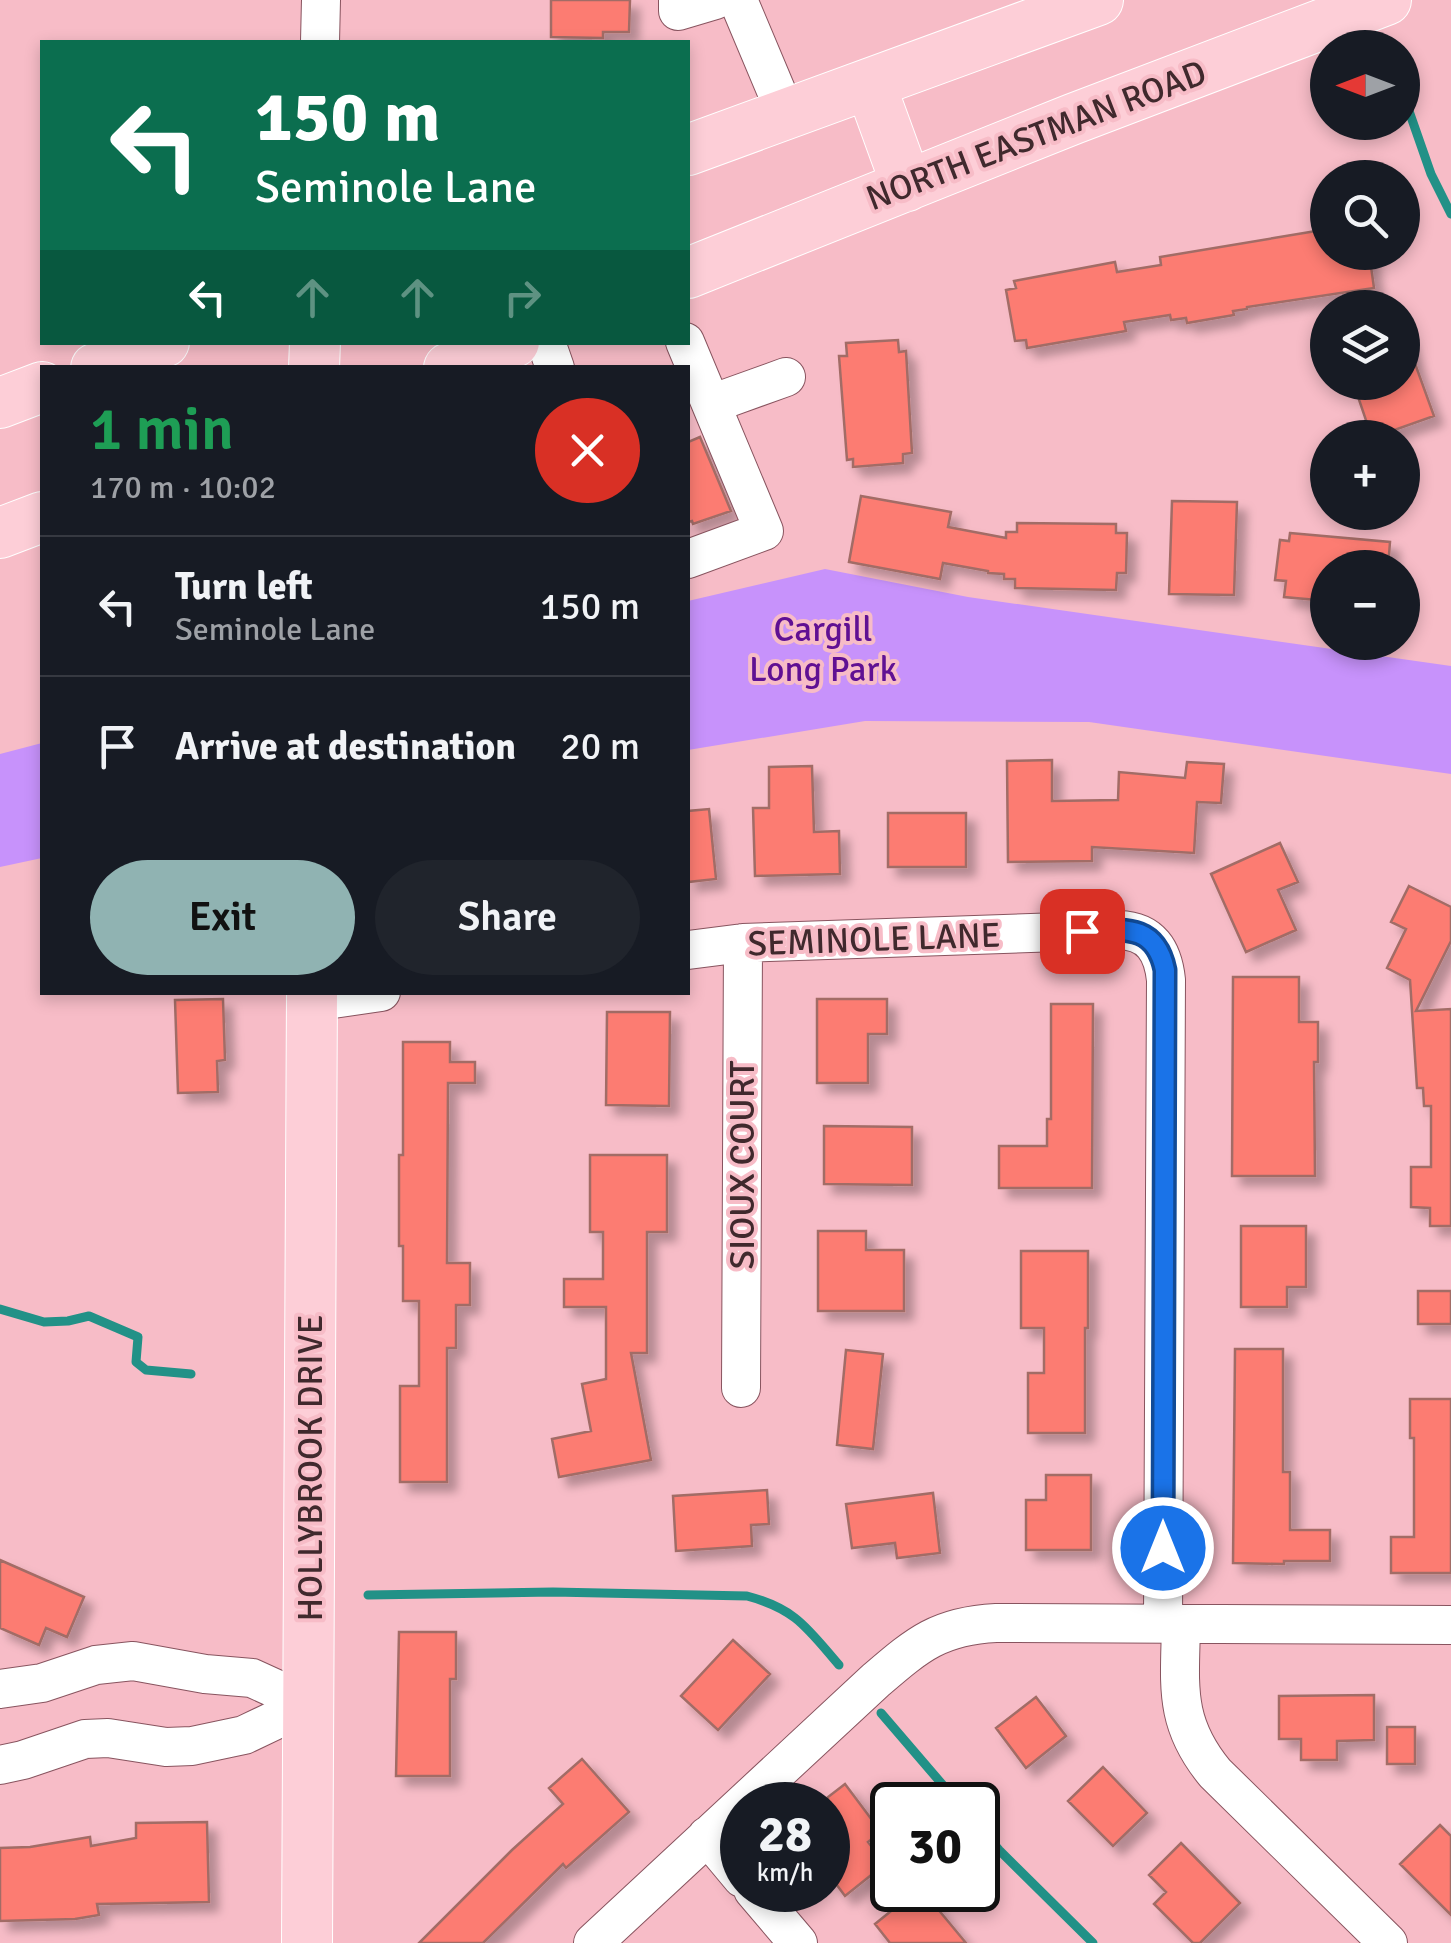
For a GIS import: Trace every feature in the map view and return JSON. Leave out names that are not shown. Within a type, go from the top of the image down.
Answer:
[{"type":"main road","points":[[690,149],[1098,0]]},
{"type":"main road","name":"NORTH EASTMAN ROAD","points":[[690,272],[1386,0]]},
{"type":"main road","points":[[870,84],[906,186]]},
{"type":"main road","points":[[104,365],[156,345]]},
{"type":"main road","points":[[0,403],[40,388]]},
{"type":"main road","points":[[0,533],[40,518]]},
{"type":"main road","name":"HOLLYBROOK DRIVE","points":[[307,1943],[312,997]]},
{"type":"street","points":[[320,40],[321,0]]},
{"type":"street","points":[[678,0],[678,10],[716,0]]},
{"type":"street","points":[[738,0],[786,114]]},
{"type":"street","points":[[686,345],[700,389],[764,530],[690,558]]},
{"type":"street","points":[[700,389],[786,378]]},
{"type":"street","name":"SEMINOLE LANE","points":[[690,950],[743,943],[1126,930],[1144,935],[1156,945],[1166,980],[1172,1624],[1186,1726],[1214,1773],[1388,1943]]},
{"type":"street","name":"SIOUX COURT","points":[[740,1388],[743,943]]},
{"type":"street","points":[[312,997],[340,995]]},
{"type":"street","points":[[593,1943],[875,1681],[942,1633],[996,1622],[1451,1625]]},
{"type":"street","points":[[0,1689],[42,1683],[96,1664],[133,1661],[252,1678],[309,1704]]},
{"type":"street","points":[[42,1683],[58,1747]]},
{"type":"street","points":[[0,1764],[85,1740],[108,1738],[166,1747],[192,1746],[244,1735],[309,1704]]},
{"type":"street","points":[[707,1836],[720,1852]]},
{"type":"street","points":[[772,1912],[798,1943]]},
{"type":"green space","name":"Cargill Long Park","points":[[825,569],[968,597],[1310,646],[1310,660],[1409,660],[1451,666],[1451,774],[1089,722],[865,721],[690,750],[690,601]]},
{"type":"green space","points":[[40,744],[40,858],[0,867],[0,754]]},
{"type":"building","points":[[551,0],[630,0],[629,32],[603,32],[603,38],[551,37]]},
{"type":"building","points":[[1310,232],[1310,270],[1372,270],[1374,288],[1310,290],[1310,298],[1247,307],[1233,311],[1234,315],[1187,323],[1186,318],[1171,320],[1170,315],[1124,322],[1126,331],[1027,348],[1026,340],[1015,341],[1006,290],[1016,288],[1014,281],[1115,262],[1117,272],[1161,265],[1160,257]]},
{"type":"building","points":[[898,340],[899,352],[906,351],[912,453],[903,454],[903,463],[853,467],[853,459],[847,460],[839,356],[847,356],[846,343]]},
{"type":"building","points":[[1420,377],[1434,416],[1420,421],[1366,420],[1359,400],[1420,400]]},
{"type":"building","points":[[700,437],[731,511],[693,524],[690,522],[690,441]]},
{"type":"building","points":[[861,496],[951,512],[948,527],[1006,538],[1006,532],[1017,532],[1017,523],[1116,524],[1116,533],[1127,533],[1126,573],[1117,573],[1116,590],[1015,588],[1015,579],[1004,579],[1004,574],[943,563],[940,579],[849,562]]},
{"type":"building","points":[[1172,501],[1237,502],[1234,595],[1169,594]]},
{"type":"building","points":[[1290,533],[1390,542],[1389,550],[1310,550],[1310,599],[1284,597],[1286,581],[1275,580],[1280,540],[1289,541]]},
{"type":"building","points":[[1052,760],[1052,801],[1118,800],[1119,772],[1185,778],[1187,762],[1224,764],[1221,803],[1197,802],[1194,853],[1092,847],[1092,861],[1008,862],[1007,761]]},
{"type":"building","points":[[812,766],[814,832],[839,831],[840,874],[755,876],[753,808],[769,808],[769,767]]},
{"type":"building","points":[[709,809],[716,879],[690,882],[690,811]]},
{"type":"building","points":[[888,813],[966,813],[966,867],[888,867]]},
{"type":"building","points":[[1280,843],[1298,882],[1278,890],[1296,930],[1246,952],[1211,874]]},
{"type":"building","points":[[1409,886],[1451,907],[1451,941],[1416,1011],[1451,1009],[1451,1226],[1430,1226],[1430,1208],[1411,1207],[1411,1167],[1431,1167],[1431,1106],[1424,1106],[1423,1088],[1417,1088],[1410,980],[1387,968],[1406,929],[1391,922]]},
{"type":"building","points":[[1233,977],[1299,977],[1299,1022],[1318,1022],[1318,1062],[1314,1062],[1315,1176],[1232,1176]]},
{"type":"building","points":[[223,999],[225,1060],[217,1061],[218,1092],[178,1093],[175,1000]]},
{"type":"building","points":[[817,999],[887,999],[887,1034],[868,1034],[868,1083],[817,1083]]},
{"type":"building","points":[[1051,1004],[1093,1004],[1092,1188],[999,1188],[999,1146],[1047,1146],[1047,1119],[1051,1119]]},
{"type":"building","points":[[607,1012],[670,1012],[669,1106],[606,1105]]},
{"type":"building","points":[[403,1042],[450,1042],[450,1062],[475,1062],[475,1083],[448,1083],[447,1263],[470,1263],[470,1305],[456,1305],[456,1348],[447,1348],[447,1482],[400,1482],[400,1386],[419,1386],[419,1301],[403,1301],[403,1246],[399,1246]]},
{"type":"building","points":[[824,1126],[912,1127],[912,1185],[824,1184]]},
{"type":"building","points":[[590,1155],[667,1155],[667,1232],[647,1232],[647,1353],[631,1353],[651,1460],[559,1477],[552,1439],[591,1431],[582,1384],[606,1379],[606,1307],[564,1307],[564,1279],[603,1279],[603,1232],[590,1232]]},
{"type":"building","points":[[1241,1226],[1306,1226],[1306,1287],[1287,1287],[1287,1307],[1241,1307]]},
{"type":"building","points":[[818,1231],[866,1231],[866,1250],[904,1250],[904,1311],[818,1311]]},
{"type":"building","points":[[1021,1251],[1088,1251],[1085,1433],[1028,1433],[1028,1373],[1044,1373],[1044,1328],[1021,1328]]},
{"type":"building","points":[[1418,1291],[1451,1291],[1451,1324],[1418,1324]]},
{"type":"building","points":[[1235,1349],[1283,1349],[1283,1472],[1290,1472],[1290,1530],[1330,1530],[1330,1561],[1233,1563]]},
{"type":"building","points":[[846,1350],[883,1354],[873,1449],[837,1445]]},
{"type":"building","points":[[1410,1399],[1451,1399],[1451,1573],[1391,1573],[1391,1537],[1414,1537]]},
{"type":"building","points":[[1046,1475],[1091,1475],[1091,1550],[1026,1550],[1026,1500],[1046,1500]]},
{"type":"building","points":[[767,1490],[769,1524],[751,1525],[752,1546],[676,1551],[673,1496]]},
{"type":"building","points":[[933,1493],[940,1553],[897,1558],[895,1543],[852,1548],[846,1504]]},
{"type":"building","points":[[0,1560],[84,1597],[67,1637],[46,1628],[39,1645],[0,1628]]},
{"type":"building","points":[[399,1632],[456,1632],[456,1679],[450,1679],[450,1776],[396,1776]]},
{"type":"building","points":[[733,1640],[770,1674],[718,1730],[681,1696]]},
{"type":"building","points":[[1374,1695],[1374,1740],[1337,1741],[1337,1760],[1301,1760],[1301,1739],[1279,1739],[1279,1696]]},
{"type":"building","points":[[1036,1697],[1066,1736],[1026,1768],[996,1728]]},
{"type":"building","points":[[1387,1727],[1415,1727],[1415,1764],[1387,1764]]},
{"type":"building","points":[[582,1759],[629,1812],[566,1868],[563,1864],[483,1943],[419,1943],[563,1804],[549,1788]]},
{"type":"building","points":[[1103,1767],[1147,1813],[1113,1846],[1068,1801]]},
{"type":"building","points":[[850,1791],[870,1817],[870,1876],[850,1892]]},
{"type":"building","points":[[207,1822],[209,1902],[97,1904],[99,1915],[0,1921],[0,1848],[90,1837],[91,1846],[136,1838],[136,1823]]},
{"type":"building","points":[[1440,1825],[1451,1836],[1451,1915],[1400,1864]]},
{"type":"building","points":[[1181,1843],[1240,1903],[1200,1943],[1193,1943],[1154,1904],[1166,1892],[1149,1875]]},
{"type":"building","points":[[890,1912],[940,1912],[966,1943],[890,1943],[875,1924]]},
{"type":"waterway","points":[[1419,140],[1451,214]]},
{"type":"waterway","points":[[0,1309],[44,1322],[89,1316],[138,1337],[136,1362],[146,1370],[191,1374]]},
{"type":"waterway","points":[[368,1595],[553,1592],[747,1596],[789,1614],[809,1630],[839,1665]]},
{"type":"waterway","points":[[881,1713],[940,1782]]},
{"type":"waterway","points":[[1000,1851],[1093,1943]]},
{"type":"route","points":[[1082,931],[1132,930],[1144,935],[1162,956],[1165,970],[1163,1548]]}]
